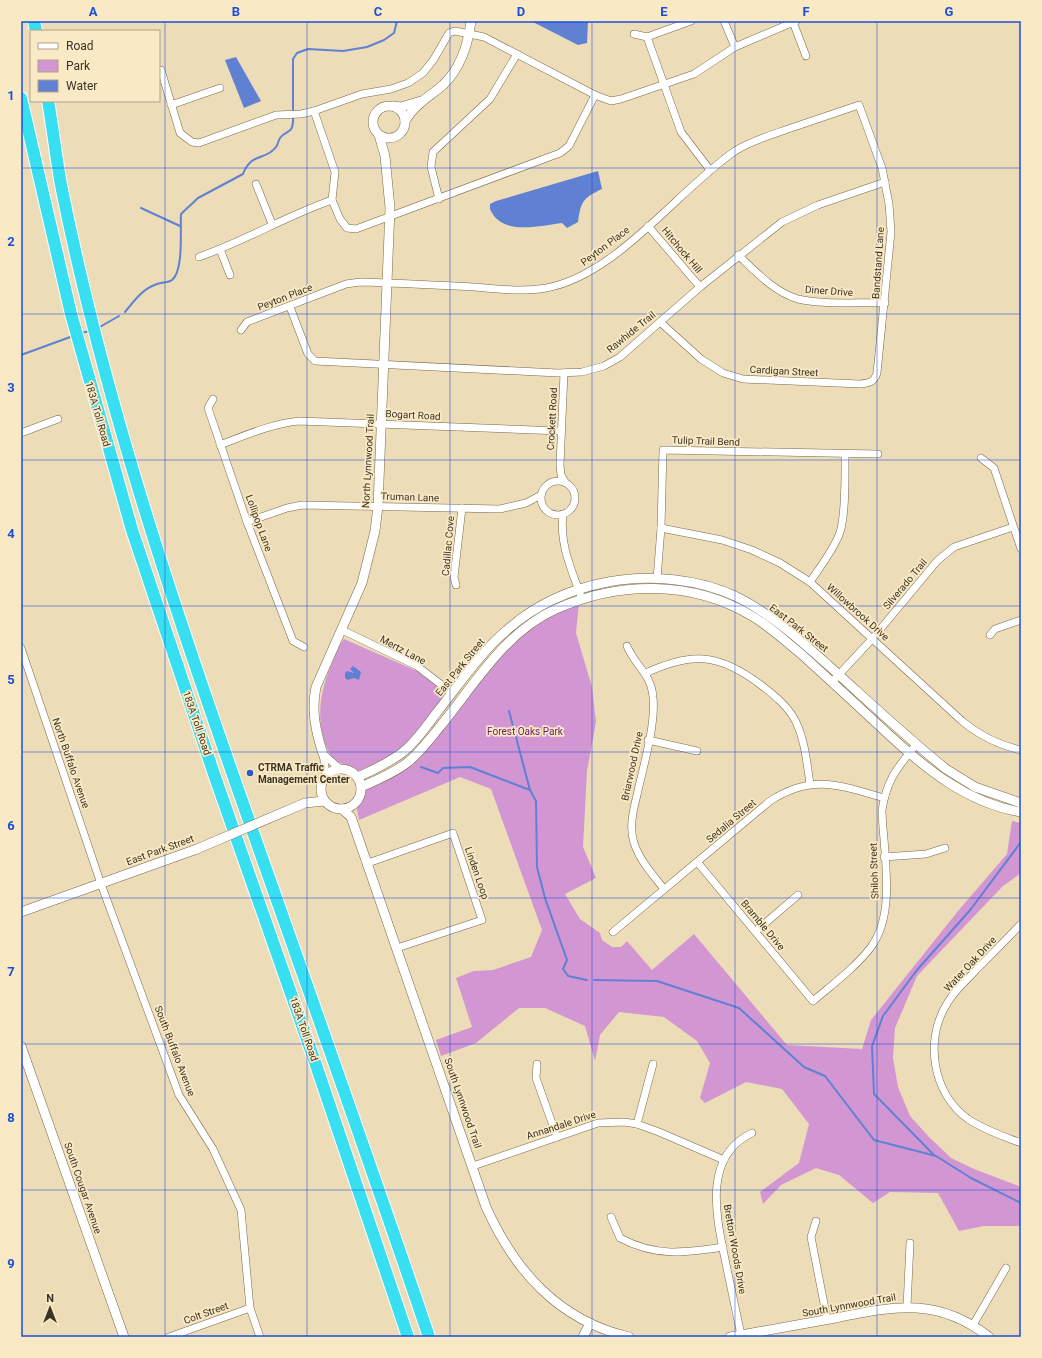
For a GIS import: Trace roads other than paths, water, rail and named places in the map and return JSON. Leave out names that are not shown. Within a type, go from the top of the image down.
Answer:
[{"type":"highway","name":"183A Toll Road","points":[[21,98],[71,314],[120,490],[147,577],[316,1065],[408,1337]]},
{"type":"highway","name":"183A Toll Road","points":[[48,102],[61,184],[90,310],[136,485],[197,674],[429,1337]]},
{"type":"street","points":[[385,156],[395,137],[403,131],[406,121],[421,101],[443,84],[453,73],[465,53],[470,34],[471,21]]},
{"type":"street","points":[[634,34],[647,37],[691,21]]},
{"type":"street","points":[[724,21],[735,47]]},
{"type":"street","points":[[161,70],[180,133],[192,142],[199,143],[276,115],[300,114],[314,111],[362,94],[392,89],[408,83],[423,73],[434,59],[449,33],[455,32],[484,37],[595,95],[611,101],[694,74],[735,47],[794,22],[806,56]]},
{"type":"street","points":[[647,37],[681,132],[710,170]]},
{"type":"street","points":[[440,199],[431,167],[433,152],[490,99],[517,54]]},
{"type":"street","points":[[172,104],[220,88]]},
{"type":"street","points":[[314,111],[335,172],[332,200],[340,219],[347,228],[356,229],[440,199],[560,153],[569,146],[595,95]]},
{"type":"street","points":[[395,137],[389,138],[378,135],[373,125],[375,114],[383,107],[401,106],[421,101]]},
{"type":"street","name":"Peyton Place","points":[[241,330],[247,322],[290,307],[346,284],[360,282],[387,282],[516,290],[546,288],[572,280],[592,271],[648,226],[710,170],[737,150],[762,138],[859,105]]},
{"type":"street","name":"Bandstand Lane","points":[[859,105],[885,182],[889,204],[891,232],[885,303],[877,373],[875,379]]},
{"type":"street","points":[[393,106],[402,111],[406,121]]},
{"type":"street","name":"North Lynnwood Trail","points":[[326,774],[323,754],[317,733],[313,700],[316,687],[362,583],[374,538],[378,506],[390,217],[385,156],[378,135]]},
{"type":"street","name":"Rawhide Trail","points":[[290,307],[308,354],[315,361],[564,373],[582,372],[604,366],[620,357],[738,255],[782,222],[800,212],[885,182]]},
{"type":"street","points":[[256,184],[272,224]]},
{"type":"street","points":[[199,257],[232,245],[299,212],[332,200]]},
{"type":"street","name":"Hitchock Hill","points":[[648,226],[700,287]]},
{"type":"street","points":[[220,249],[230,275]]},
{"type":"street","name":"Diner Drive","points":[[738,255],[775,288],[798,299],[885,303]]},
{"type":"street","name":"Cardigan Street","points":[[660,322],[701,359],[723,373],[742,379],[860,384],[870,383],[875,379]]},
{"type":"street","name":"Crockett Road","points":[[564,373],[560,465],[561,475],[565,482]]},
{"type":"street","name":"Lollipop Lane","points":[[213,399],[208,408],[247,522],[293,641],[304,646]]},
{"type":"street","points":[[21,433],[58,419]]},
{"type":"street","name":"Bogart Road","points":[[220,445],[282,423],[299,421],[561,431]]},
{"type":"street","name":"Tulip Trail Bend","points":[[657,579],[661,528],[663,450],[845,455],[878,454]]},
{"type":"street","points":[[810,582],[828,556],[840,534],[844,506],[845,455]]},
{"type":"street","points":[[981,458],[994,468],[1021,549]]},
{"type":"street","name":"Crockett Road","points":[[549,483],[556,475],[560,465]]},
{"type":"street","points":[[559,480],[565,482],[574,490],[575,502],[573,507],[563,514],[554,515],[549,513],[542,505],[542,490],[549,483],[559,480]]},
{"type":"street","name":"Truman Lane","points":[[247,522],[287,508],[302,505],[500,509],[526,503],[541,495]]},
{"type":"street","name":"Truman Lane","points":[[526,503],[542,505]]},
{"type":"street","name":"Cadillac Cove","points":[[456,585],[454,577],[462,508]]},
{"type":"street","points":[[561,528],[563,514]]},
{"type":"street","points":[[554,515],[561,528],[565,550],[582,599]]},
{"type":"street","name":"Silverado Trail","points":[[832,682],[873,638],[937,561],[954,547],[1013,527]]},
{"type":"street","name":"Willowbrook Drive","points":[[661,528],[722,540],[752,550],[780,563],[810,582],[962,721],[981,736],[1006,747],[1021,750]]},
{"type":"street","name":"East Park Street","points":[[358,777],[402,753],[418,738],[489,647],[508,629],[552,600],[579,589],[620,580],[657,579],[705,586],[737,597],[774,619],[839,675],[916,745],[957,777],[975,787],[1021,803]]},
{"type":"street","name":"East Park Street","points":[[361,787],[388,775],[408,762],[447,718],[494,657],[531,624],[555,609],[582,599],[617,590],[645,588],[673,589],[701,595],[728,604],[752,616],[773,630],[909,753],[948,783],[987,803],[1021,812]]},
{"type":"street","points":[[990,635],[995,629],[1021,620]]},
{"type":"street","name":"Mertz Lane","points":[[342,630],[417,666],[452,693]]},
{"type":"street","name":"Briarwood Drive","points":[[627,646],[630,654],[646,673],[653,697],[648,740],[634,810],[632,834],[640,857],[664,889]]},
{"type":"street","name":"North Buffalo Avenue","points":[[21,648],[101,884]]},
{"type":"street","points":[[646,673],[675,661],[703,658],[726,663],[745,673],[773,694],[796,722],[803,743],[810,784]]},
{"type":"street","points":[[648,740],[696,751]]},
{"type":"street","name":"Shiloh Street","points":[[812,1001],[856,965],[872,946],[883,923],[886,899],[882,810],[884,798],[893,773],[916,745]]},
{"type":"street","points":[[323,754],[340,768],[350,770],[358,777],[361,787],[360,797],[353,805],[342,809],[332,807],[324,801],[320,789],[326,774],[340,768]]},
{"type":"street","name":"Sedalia Street","points":[[613,932],[664,889],[698,863],[770,801],[793,788],[810,784],[841,786],[884,798]]},
{"type":"street","name":"East Park Street","points":[[302,805],[320,789]]},
{"type":"street","name":"East Park Street","points":[[21,912],[197,849],[302,805],[324,801]]},
{"type":"street","name":"South Lynnwood Trail","points":[[351,817],[353,805]]},
{"type":"street","name":"South Lynnwood Trail","points":[[342,809],[351,817],[489,1214],[506,1248],[539,1288],[555,1301],[590,1323],[629,1337]]},
{"type":"street","name":"Linden Loop","points":[[368,863],[452,833],[455,840],[482,920],[397,948]]},
{"type":"street","points":[[884,857],[926,854],[945,848]]},
{"type":"street","name":"Bramble Drive","points":[[698,863],[756,931],[812,1001]]},
{"type":"street","name":"South Buffalo Avenue","points":[[101,884],[179,1095],[213,1149],[241,1210],[250,1308],[260,1337]]},
{"type":"street","points":[[756,931],[798,895]]},
{"type":"street","name":"Water Oak Drive","points":[[1021,924],[948,1001],[938,1021],[934,1042],[935,1065],[941,1087],[953,1104],[968,1119],[987,1130],[1021,1143]]},
{"type":"street","name":"South Cougar Avenue","points":[[21,1046],[124,1337]]},
{"type":"street","points":[[537,1064],[536,1078],[557,1137]]},
{"type":"street","points":[[638,1124],[653,1064]]},
{"type":"street","name":"Annandale Drive","points":[[473,1166],[598,1123],[624,1122],[638,1124],[724,1160]]},
{"type":"street","name":"Bretton Woods Drive","points":[[741,1335],[723,1247],[716,1203],[718,1182],[724,1160],[737,1142],[752,1133]]},
{"type":"street","points":[[611,1218],[620,1238],[644,1248],[660,1252],[678,1253],[723,1247]]},
{"type":"street","points":[[816,1221],[811,1237],[827,1319]]},
{"type":"street","points":[[907,1307],[910,1243]]},
{"type":"street","points":[[974,1325],[1006,1268]]},
{"type":"street","name":"South Lynnwood Trail","points":[[730,1337],[887,1308],[907,1307],[942,1312],[974,1325],[989,1337]]},
{"type":"street","name":"Colt Street","points":[[169,1337],[250,1308]]},
{"type":"street","points":[[584,1337],[590,1323]]},
{"type":"water","points":[[531,21],[588,21],[587,43],[578,45]]},
{"type":"water","points":[[236,57],[261,101],[244,108],[225,60]]},
{"type":"water","points":[[598,171],[602,189],[584,201],[580,209],[578,222],[567,228],[562,223],[532,227],[512,226],[503,223],[495,217],[490,209],[490,204],[496,201]]},
{"type":"water","points":[[353,666],[361,672],[359,680],[354,678],[348,680],[345,678],[345,673],[347,671],[354,673],[350,669]]},
{"type":"waterway","points":[[293,112],[293,59],[297,53],[308,49],[343,51],[367,47],[384,40],[394,33],[397,21]]},
{"type":"waterway","points":[[125,312],[147,289],[157,284],[170,281],[176,275],[181,249],[181,214],[198,198],[243,174],[246,167],[254,159],[272,151],[277,146],[282,135],[291,129],[293,116]]},
{"type":"waterway","points":[[141,208],[180,226]]},
{"type":"waterway","points":[[98,328],[119,316]]},
{"type":"waterway","points":[[81,333],[90,331]]},
{"type":"waterway","points":[[21,355],[73,336]]},
{"type":"waterway","points":[[509,711],[530,790],[536,801],[537,867],[545,898],[567,960],[563,969],[568,976],[587,980]]},
{"type":"waterway","points":[[421,767],[438,773],[443,768],[470,767],[530,790]]},
{"type":"waterway","points":[[934,1155],[874,1094],[872,1046],[883,1016],[917,970],[971,909],[1021,842]]},
{"type":"waterway","points":[[594,980],[657,981],[739,1008],[804,1067],[825,1076],[874,1140],[936,1156],[971,1178],[1021,1203]]},
{"type":"place","name":"CTRMA Traffic Management Center","points":[[250,773]]},
{"type":"park label","name":"Forest Oaks Park","points":[[525,731]]}]
